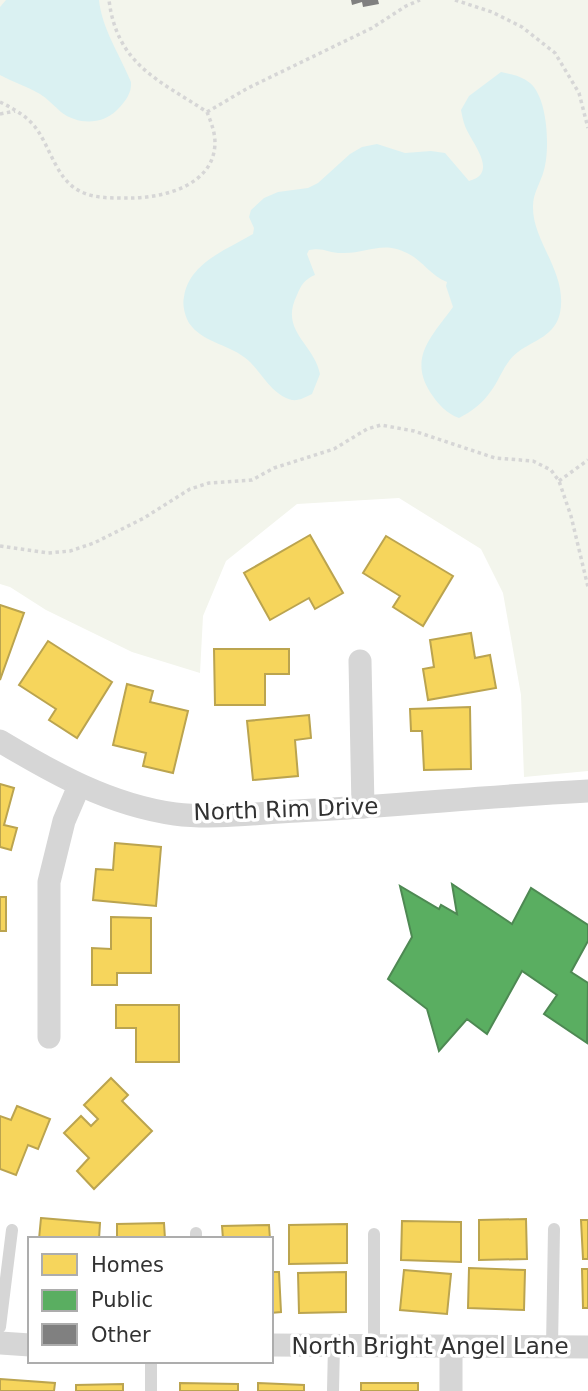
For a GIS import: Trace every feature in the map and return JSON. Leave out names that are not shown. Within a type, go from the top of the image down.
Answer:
[{"type":"street","points":[[360,661],[363,807]]},
{"type":"street","name":"North Rim Drive","points":[[0,741],[79,786],[113,800],[175,814],[363,807],[588,791]]},
{"type":"street","points":[[49,1037],[49,882],[64,821],[79,786]]},
{"type":"street","points":[[0,1343],[28,1345]]},
{"type":"street","name":"North Bright Angel Lane","points":[[273,1345],[588,1347]]},
{"type":"street","points":[[451,1348],[451,1391]]},
{"type":"lane","points":[[552,1347],[554,1229]]},
{"type":"lane","points":[[0,1327],[12,1230]]},
{"type":"lane","points":[[374,1234],[374,1345]]},
{"type":"lane","points":[[333,1391],[334,1345]]},
{"type":"lane","points":[[151,1363],[151,1391]]},
{"type":"path","points":[[0,102],[16,110],[37,128],[56,164],[75,189],[106,198],[151,197],[182,188],[204,172],[211,162],[215,147],[214,132],[207,112],[155,80],[137,62],[115,30],[108,0]]},
{"type":"path","points":[[207,112],[248,88],[372,28],[420,0]]},
{"type":"path","points":[[455,0],[492,12],[522,27],[555,53],[579,93],[588,128]]},
{"type":"path","points":[[0,114],[16,110]]},
{"type":"path","points":[[0,546],[48,553],[70,551],[94,543],[144,518],[190,489],[209,483],[251,480],[274,468],[334,449],[367,429],[381,425],[414,431],[495,458],[533,461],[551,470],[559,481],[581,552],[588,587]]},
{"type":"path","points":[[559,481],[588,460]]},
{"type":"shaded area","points":[[0,0],[588,0],[588,771],[524,777],[521,695],[503,593],[481,549],[399,498],[297,504],[226,561],[203,616],[200,673],[132,652],[0,584]]},
{"type":"shaded area","points":[[6,0],[99,0],[108,32],[131,82],[123,104],[111,115],[97,121],[82,121],[61,112],[40,94],[0,75],[0,7]]},
{"type":"shaded area","points":[[501,72],[530,83],[541,100],[544,112],[546,161],[533,201],[534,219],[559,284],[560,313],[549,332],[513,356],[491,391],[476,407],[459,418],[443,408],[430,392],[424,379],[422,357],[431,337],[453,307],[447,282],[398,249],[382,248],[351,253],[309,250],[307,254],[315,275],[306,280],[300,288],[292,318],[295,328],[317,363],[320,374],[312,394],[297,400],[284,397],[271,387],[244,357],[201,335],[189,323],[183,303],[187,285],[193,275],[210,259],[253,234],[254,228],[249,217],[251,210],[264,198],[278,192],[308,188],[318,183],[350,154],[362,147],[377,144],[405,153],[445,153],[469,181],[478,177],[483,164],[481,156],[465,126],[461,110],[469,96]]},
{"type":"building: Homes","points":[[310,535],[343,593],[315,609],[309,598],[270,620],[244,573]]},
{"type":"building: Homes","points":[[386,536],[453,576],[423,626],[393,607],[400,596],[363,573]]},
{"type":"building: Homes","points":[[0,605],[24,613],[0,680]]},
{"type":"building: Homes","points":[[471,633],[475,658],[490,655],[496,688],[428,700],[423,669],[434,667],[430,640]]},
{"type":"building: Homes","points":[[48,641],[112,682],[77,738],[49,720],[56,709],[19,685]]},
{"type":"building: Homes","points":[[214,649],[289,649],[289,674],[265,674],[265,705],[215,705]]},
{"type":"building: Homes","points":[[127,684],[153,691],[150,702],[188,711],[173,773],[143,766],[146,753],[113,745]]},
{"type":"building: Homes","points":[[470,707],[471,769],[424,770],[422,731],[411,731],[410,709]]},
{"type":"building: Homes","points":[[309,715],[311,738],[295,740],[298,776],[253,780],[247,721]]},
{"type":"building: Homes","points":[[0,784],[14,788],[4,825],[17,828],[11,850],[0,847]]},
{"type":"building: Homes","points":[[115,843],[161,847],[156,906],[93,900],[96,869],[113,870]]},
{"type":"building: Homes","points":[[0,897],[6,897],[6,931],[0,931]]},
{"type":"building: Homes","points":[[111,917],[151,918],[151,973],[117,973],[117,985],[92,985],[92,948],[111,949]]},
{"type":"building: Homes","points":[[116,1005],[179,1005],[179,1062],[136,1062],[136,1028],[116,1028]]},
{"type":"building: Homes","points":[[111,1078],[128,1095],[122,1101],[152,1131],[94,1189],[77,1171],[89,1158],[64,1133],[81,1116],[91,1126],[98,1119],[84,1105]]},
{"type":"building: Homes","points":[[17,1106],[50,1119],[38,1149],[28,1145],[16,1175],[0,1169],[0,1116],[11,1120]]},
{"type":"building: Homes","points":[[41,1218],[100,1223],[99,1237],[39,1237]]},
{"type":"building: Homes","points":[[526,1219],[527,1259],[479,1260],[479,1220]]},
{"type":"building: Homes","points":[[581,1220],[588,1220],[588,1259],[583,1259]]},
{"type":"building: Homes","points":[[402,1221],[461,1222],[461,1262],[401,1260]]},
{"type":"building: Homes","points":[[164,1223],[165,1237],[117,1237],[117,1224]]},
{"type":"building: Homes","points":[[347,1224],[347,1263],[289,1264],[289,1225]]},
{"type":"building: Homes","points":[[269,1225],[270,1237],[223,1237],[222,1226]]},
{"type":"building: Homes","points":[[469,1268],[525,1270],[524,1310],[468,1308]]},
{"type":"building: Homes","points":[[582,1269],[588,1269],[588,1308],[583,1308]]},
{"type":"building: Homes","points":[[404,1270],[451,1274],[447,1314],[400,1310]]},
{"type":"building: Homes","points":[[273,1272],[279,1272],[281,1312],[273,1313]]},
{"type":"building: Homes","points":[[346,1272],[346,1312],[299,1313],[298,1273]]},
{"type":"building: Homes","points":[[0,1379],[55,1383],[54,1391],[0,1391]]},
{"type":"building: Homes","points":[[180,1383],[238,1384],[238,1391],[180,1391]]},
{"type":"building: Homes","points":[[258,1383],[304,1385],[304,1391],[258,1391]]},
{"type":"building: Homes","points":[[361,1383],[418,1383],[418,1391],[361,1391]]},
{"type":"building: Homes","points":[[123,1384],[123,1391],[76,1391],[76,1385]]},
{"type":"building: Public","points":[[452,884],[512,924],[531,888],[588,925],[588,941],[571,972],[588,983],[587,1043],[544,1014],[557,995],[522,971],[487,1034],[467,1019],[439,1051],[427,1009],[388,979],[412,937],[400,886],[439,909],[441,905],[457,914]]},
{"type":"building: Other","points":[[351,0],[378,0],[379,4],[363,7],[362,2],[352,5]]}]
